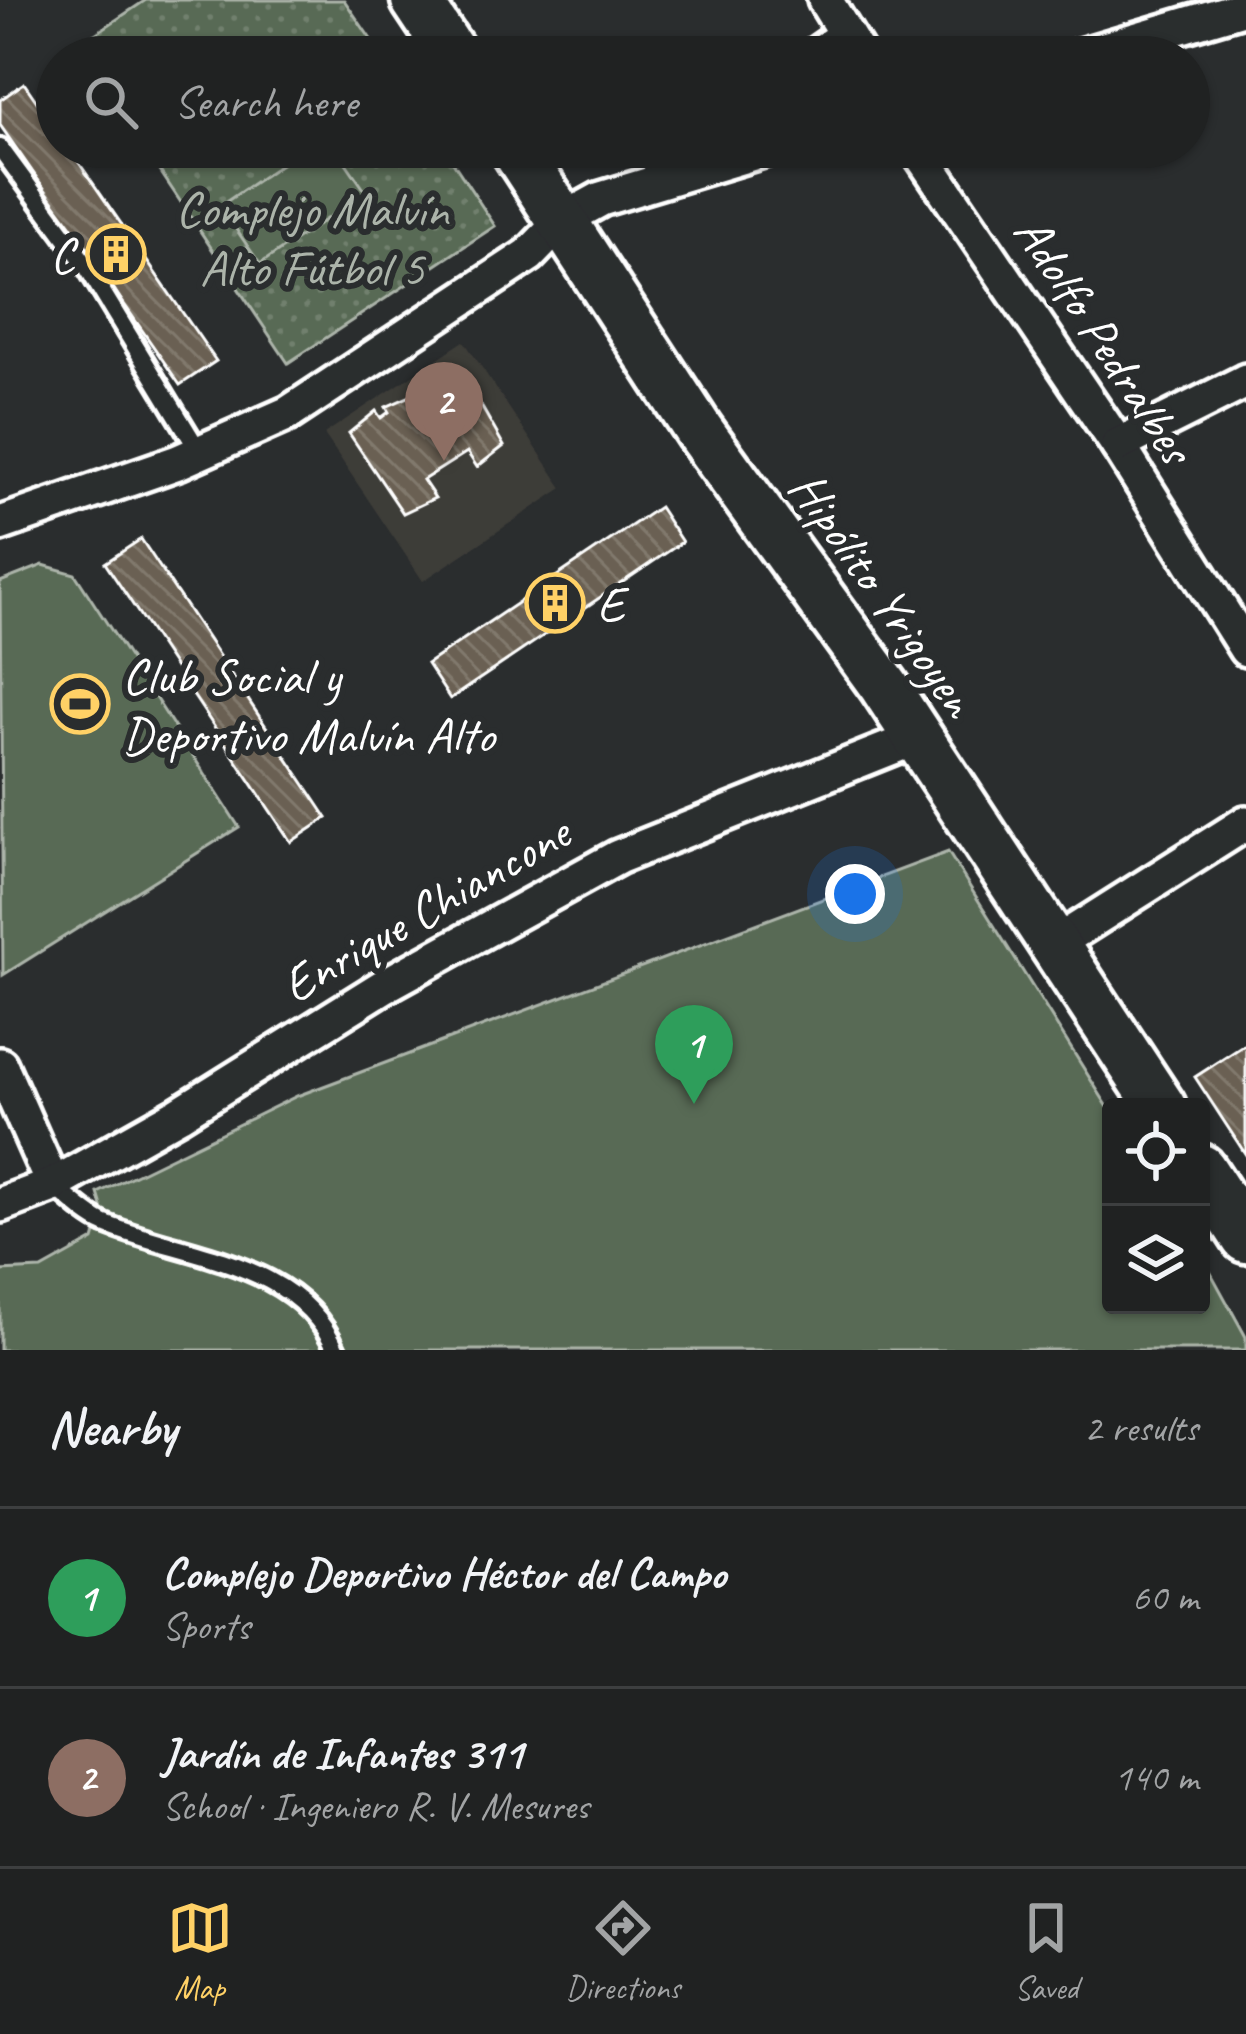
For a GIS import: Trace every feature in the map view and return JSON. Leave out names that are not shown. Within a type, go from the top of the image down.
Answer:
[{"type":"street","points":[[416,0],[440,36]]},
{"type":"street","points":[[1149,36],[1246,8]]},
{"type":"street","name":"Hipólito Yrigoyen","points":[[528,168],[699,431],[918,737],[1155,1098]]},
{"type":"street","points":[[0,524],[200,453],[289,413],[529,254],[563,220],[601,199],[703,168]]},
{"type":"street","name":"Adolfo Pedralbes","points":[[930,168],[1118,445],[1246,649]]},
{"type":"street","points":[[1118,445],[1246,381]]},
{"type":"street","name":"Enrique Chiancone","points":[[0,1204],[53,1185],[384,986],[617,856],[918,737]]},
{"type":"street","points":[[1055,944],[1246,823]]},
{"type":"street","points":[[0,1065],[53,1185]]},
{"type":"street","points":[[1210,1183],[1246,1238]]},
{"type":"lane","points":[[0,148],[84,262],[200,453]]},
{"type":"lane","points":[[647,185],[652,168]]},
{"type":"lane","points":[[53,1185],[100,1222],[266,1277],[310,1311],[336,1350]]},
{"type":"shaded area","points":[[464,341],[563,488],[423,581],[324,434]]},
{"type":"green space","points":[[146,0],[344,0],[369,36],[92,36]]},
{"type":"green space","name":"Complejo Malvín Alto Fútbol 5","points":[[158,168],[457,168],[495,226],[288,363]]},
{"type":"green space","points":[[275,168],[349,168],[366,192],[260,264],[220,206]]},
{"type":"green space","name":"Club Social y Deportivo Malvín Alto","points":[[43,565],[75,574],[239,827],[3,975],[0,582]]},
{"type":"green space","points":[[948,852],[1102,1098],[1102,1314],[1210,1314],[1210,1271],[1246,1337],[1246,1350],[0,1350],[0,1271],[42,1269],[94,1240],[103,1210],[98,1193],[297,1096]]},
{"type":"building","name":"C","points":[[24,83],[36,100],[36,168],[83,168],[216,361],[180,385],[0,125],[0,100]]},
{"type":"building","points":[[450,366],[467,392],[472,390],[504,446],[477,467],[467,452],[423,480],[435,498],[403,513],[349,433],[376,411],[381,418],[389,412],[386,407],[426,389],[420,380]]},
{"type":"building","name":"E","points":[[659,507],[682,542],[450,699],[427,664]]},
{"type":"building","points":[[141,539],[327,818],[291,842],[105,563]]},
{"type":"building","points":[[1246,1044],[1246,1155],[1210,1098],[1195,1077]]},
{"type":"place","name":"C","points":[[116,254]]},
{"type":"place","name":"Jardín de Infantes 311","points":[[444,461]]},
{"type":"place","name":"E","points":[[555,603]]},
{"type":"place","name":"Club Social y Deportivo Malvín Alto","points":[[80,704]]},
{"type":"place","name":"Complejo Deportivo Héctor del Campo","points":[[694,1104]]}]
